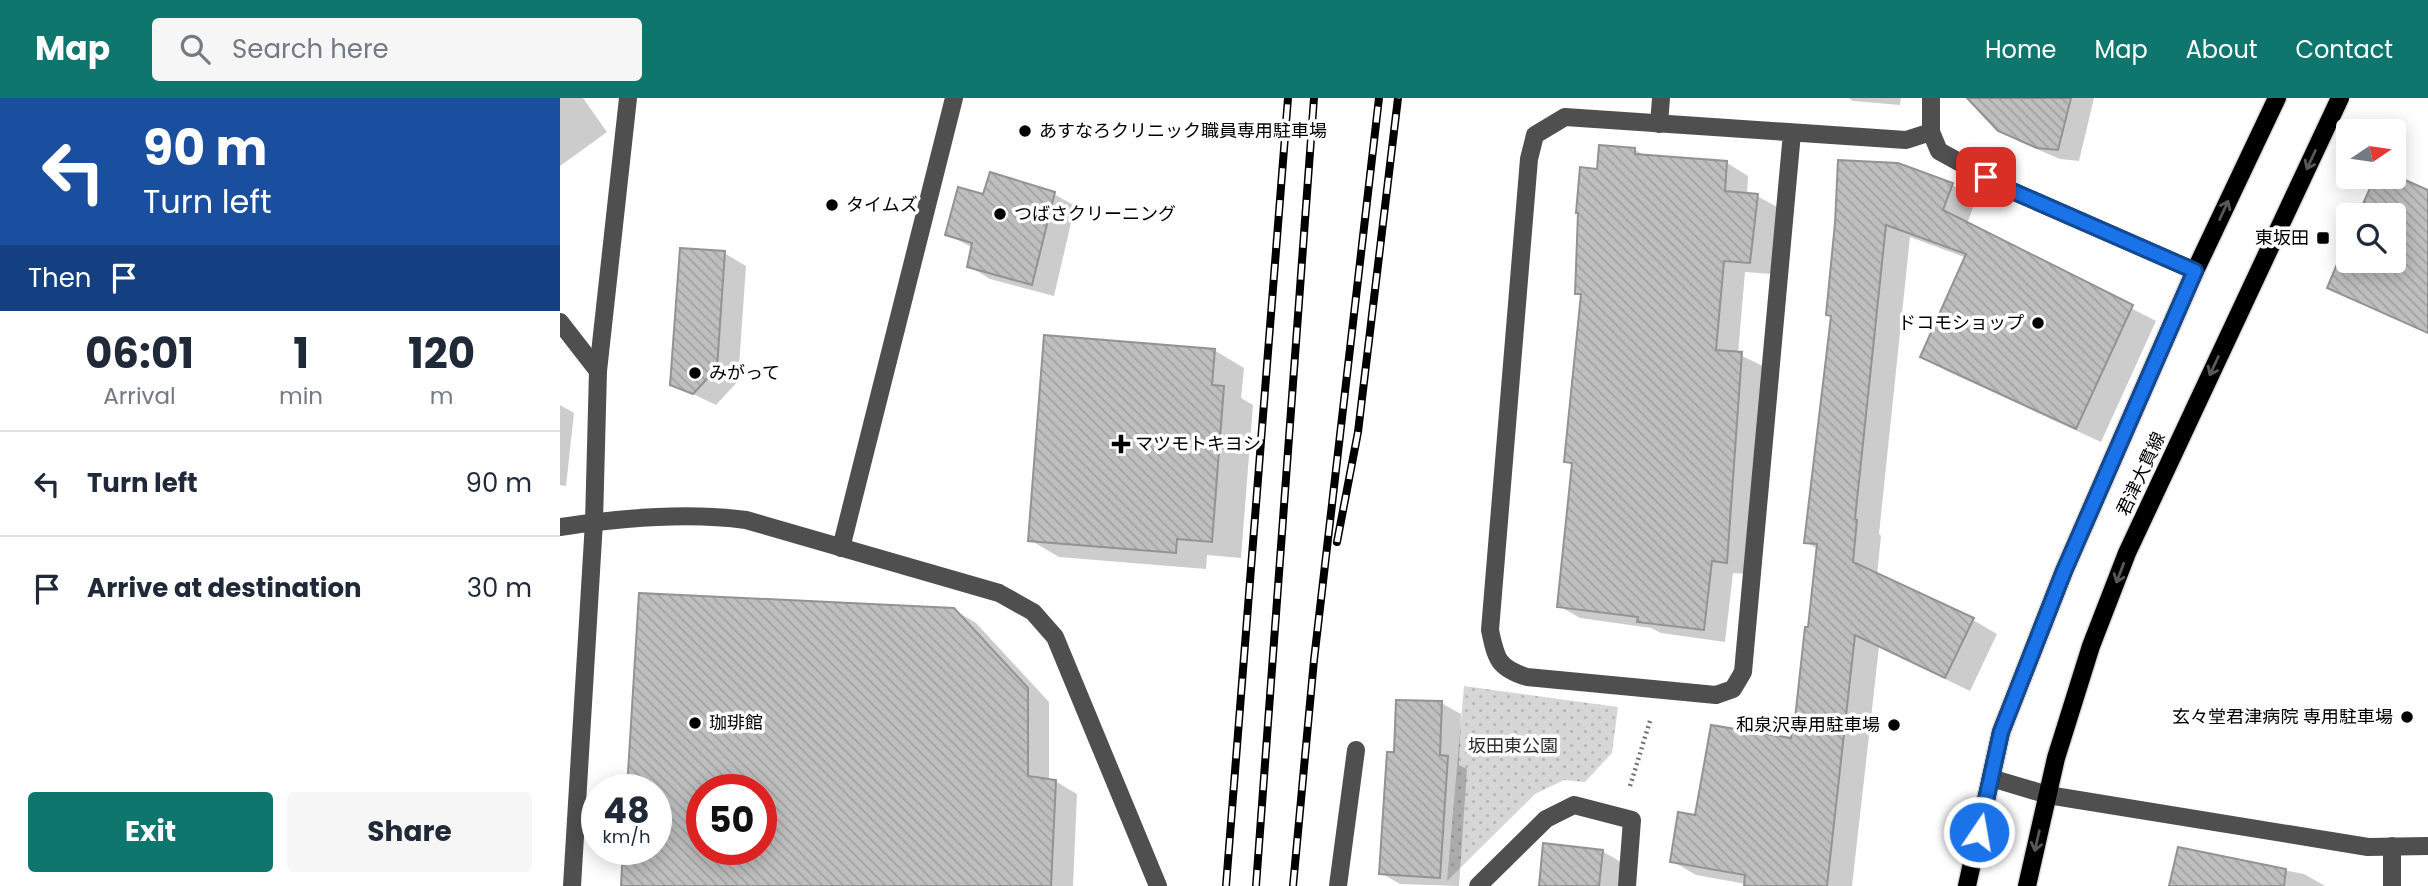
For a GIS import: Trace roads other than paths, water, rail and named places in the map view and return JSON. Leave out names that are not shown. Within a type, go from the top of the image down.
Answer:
[{"type":"main road","name":"君津大貫線","points":[[1967,886],[2001,732],[2064,571],[2195,271],[2277,98]]},
{"type":"main road","name":"君津大貫線","points":[[2027,886],[2056,758],[2091,646],[2127,553],[2340,98]]},
{"type":"street","points":[[572,886],[594,522],[598,371],[628,98]]},
{"type":"street","points":[[841,548],[954,98]]},
{"type":"street","points":[[1659,124],[1661,98]]},
{"type":"street","points":[[1931,98],[1931,132],[1939,151],[2010,190],[2195,271]]},
{"type":"street","points":[[1792,133],[1743,672],[1733,689],[1716,695],[1527,677],[1507,671],[1495,653],[1490,630],[1529,159],[1535,135],[1564,117],[1906,140],[1931,132]]},
{"type":"street","points":[[560,322],[598,371]]},
{"type":"street","points":[[560,527],[594,522],[711,515],[746,520],[999,593],[1034,612],[1055,637],[1158,886]]},
{"type":"street","points":[[1338,886],[1356,750]]},
{"type":"street","points":[[1991,778],[2048,795],[2368,847],[2428,846]]},
{"type":"street","points":[[1478,886],[1546,819],[1574,805],[1632,820],[1627,886]]},
{"type":"street","points":[[2392,846],[2392,886]]},
{"type":"railway","points":[[1226,886],[1288,98]]},
{"type":"railway","points":[[1256,886],[1314,98]]},
{"type":"railway","points":[[1293,886],[1314,660],[1379,98]]},
{"type":"railway","points":[[1337,542],[1358,432],[1398,98]]},
{"type":"place","name":"あすなろクリニック職員専用駐車場","points":[[1025,131]]},
{"type":"place","name":"タイムズ","points":[[832,205]]},
{"type":"place","name":"つばさクリーニング","points":[[1000,214]]},
{"type":"place","name":"東坂田","points":[[2323,238]]},
{"type":"place","name":"ドコモショップ","points":[[2038,323]]},
{"type":"place","name":"みがって","points":[[695,373]]},
{"type":"place","name":"マツモトキヨシ","points":[[1121,444]]},
{"type":"place","name":"玄々堂君津病院 専用駐車場","points":[[2407,717]]},
{"type":"place","name":"珈琲館","points":[[695,723]]},
{"type":"place","name":"和泉沢専用駐車場","points":[[1894,725]]},
{"type":"park label","name":"坂田東公園","points":[[1513,746]]}]
